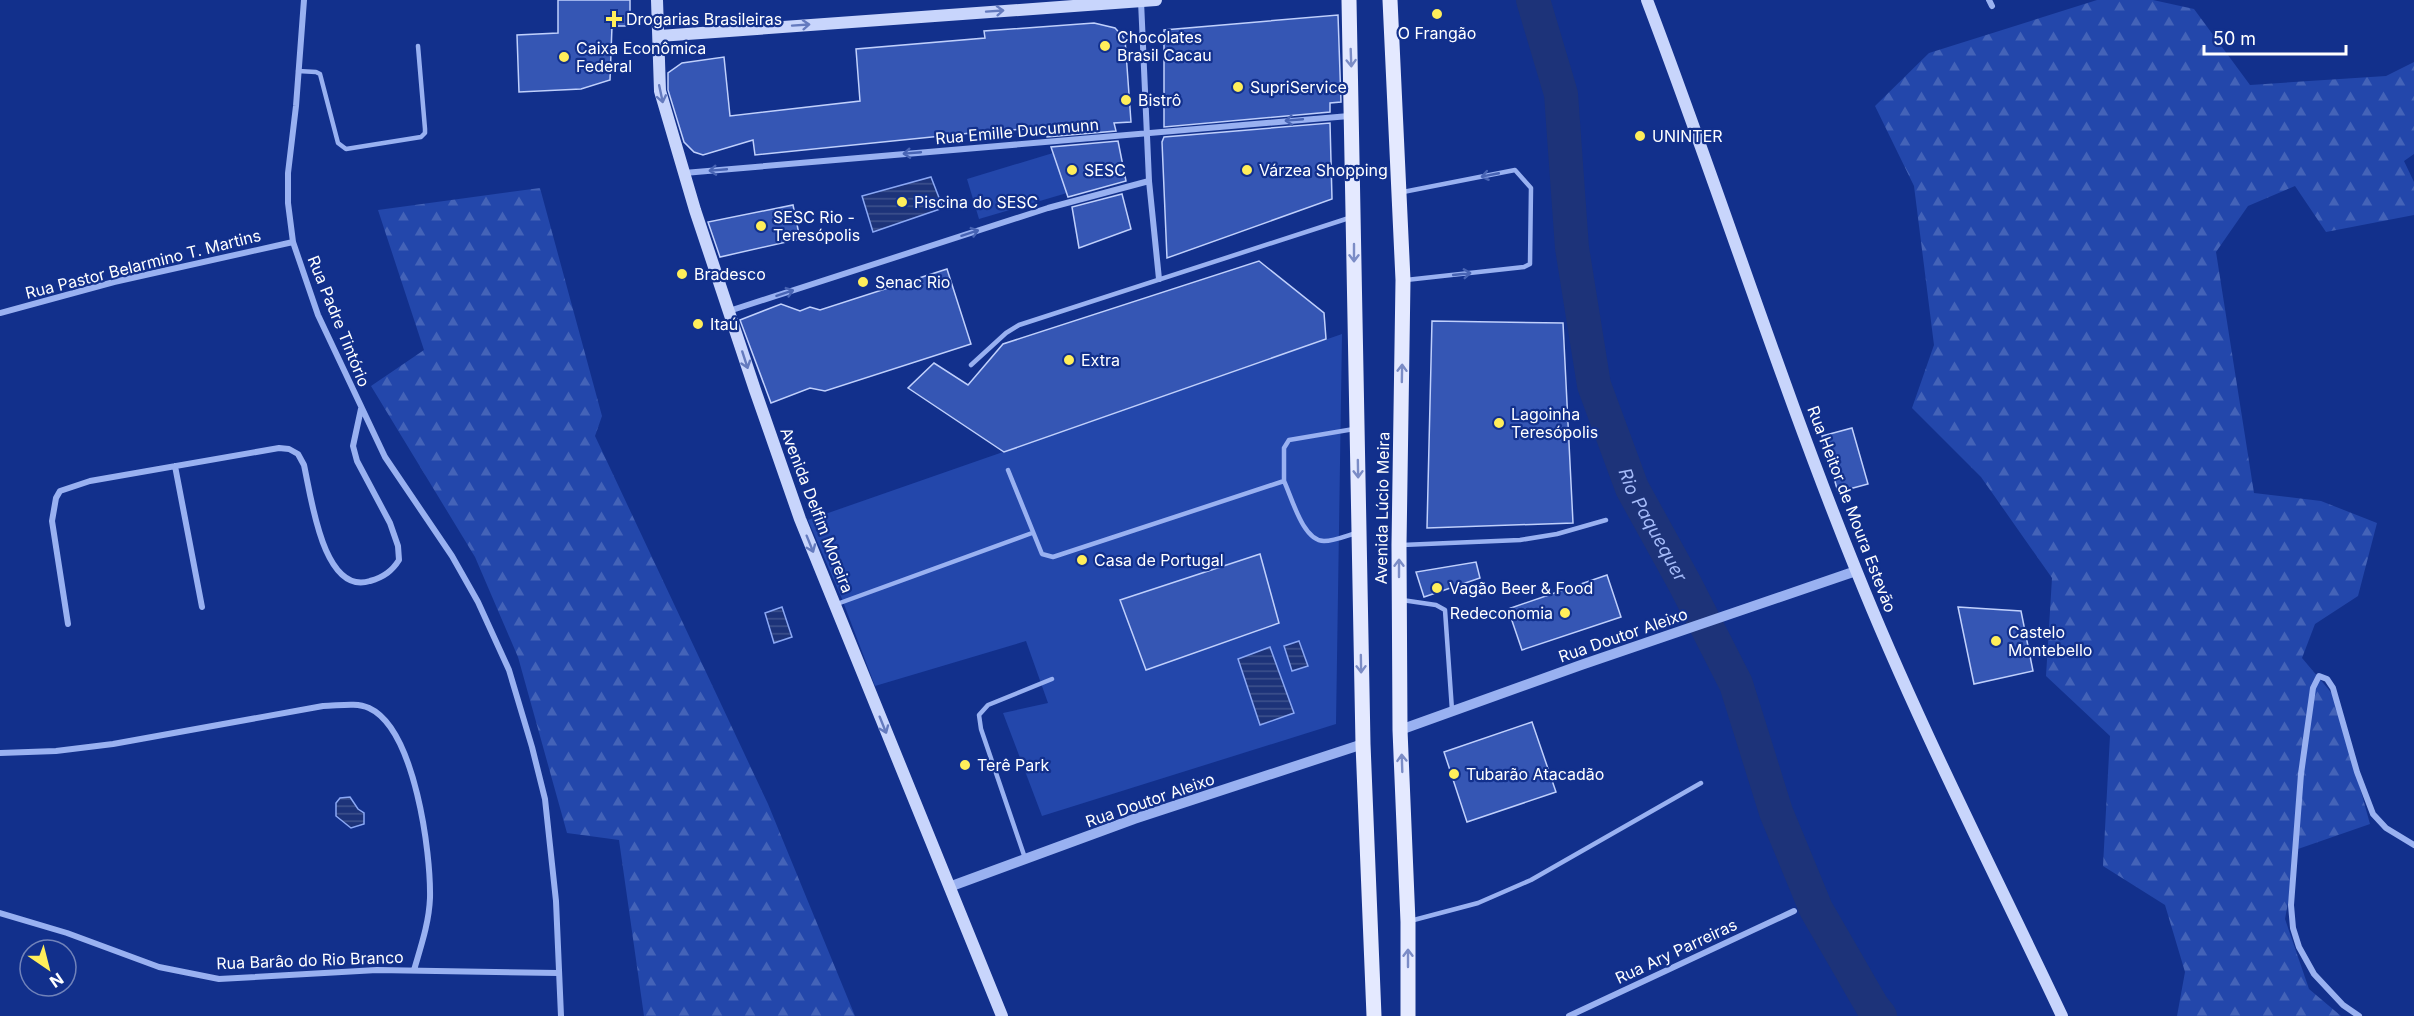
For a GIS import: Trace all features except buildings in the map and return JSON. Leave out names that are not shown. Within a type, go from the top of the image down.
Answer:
[{"type":"main road","name":"Avenida Delfim Moreira","points":[[657,0],[660,91],[729,311],[800,519],[1002,1016]]},
{"type":"main road","points":[[659,36],[1156,0]]},
{"type":"main road","name":"Avenida Lúcio Meira","points":[[1349,0],[1353,116],[1363,744],[1373,941],[1374,1016]]},
{"type":"main road","name":"Avenida Lúcio Meira","points":[[1390,0],[1401,192],[1403,280],[1399,599],[1400,730],[1408,922],[1408,1016]]},
{"type":"main road","name":"Rua Heitor de Moura Estevão","points":[[1647,0],[1809,448],[1856,571],[1913,700],[2062,1016]]},
{"type":"street","name":"Rua Padre Tintório","points":[[304,0],[288,173],[288,203],[293,242],[318,315],[385,457],[452,556],[478,602],[509,670],[545,799],[556,901],[561,1016]]},
{"type":"street","points":[[1141,0],[1149,181],[1159,279]]},
{"type":"street","name":"Rua Emille Ducumunn","points":[[684,173],[1353,116]]},
{"type":"street","points":[[729,311],[1048,208],[1149,181]]},
{"type":"street","name":"Rua Pastor Belarmino T. Martins","points":[[0,313],[114,282],[293,242]]},
{"type":"street","points":[[68,624],[52,520],[56,498],[60,491],[90,481],[255,451],[289,449],[298,454],[304,465],[323,541],[336,570],[346,579],[355,582],[373,580],[393,570],[399,560],[398,546],[390,523],[357,461],[353,446],[361,409]]},
{"type":"street","points":[[175,466],[202,607]]},
{"type":"street","name":"Rua Doutor Aleixo","points":[[1400,730],[1856,571]]},
{"type":"street","points":[[2360,1016],[2343,1005],[2314,974],[2299,947],[2293,927],[2291,905],[2301,774],[2313,687],[2319,676],[2326,679],[2333,688],[2357,771],[2373,814],[2386,828],[2414,845]]},
{"type":"street","points":[[0,753],[56,752],[113,744],[323,706],[356,705],[369,708],[385,721],[398,743],[413,777],[424,826],[430,900],[426,927],[414,970]]},
{"type":"street","name":"Rua Doutor Aleixo","points":[[949,887],[1134,819],[1363,744]]},
{"type":"street","name":"Rua Ary Parreiras","points":[[1569,1016],[1794,911]]},
{"type":"street","name":"Rua Barâo do Rio Branco","points":[[0,913],[67,933],[159,967],[219,979],[343,970],[558,973]]},
{"type":"lane","points":[[298,71],[320,74],[338,143],[346,149],[421,136],[425,133],[425,129],[418,46]]},
{"type":"lane","points":[[1401,192],[1515,170],[1531,188],[1530,264],[1524,267],[1403,280]]},
{"type":"lane","points":[[970,365],[1006,333],[1019,326],[1354,216]]},
{"type":"lane","points":[[1357,428],[1289,440],[1284,448],[1284,481],[1307,534],[1315,540],[1325,542],[1359,533]]},
{"type":"lane","points":[[1008,470],[1042,554],[1053,557],[1284,481]]},
{"type":"lane","points":[[1399,545],[1520,540],[1557,534],[1606,520]]},
{"type":"lane","points":[[834,605],[1032,533]]},
{"type":"lane","points":[[1399,599],[1436,605],[1445,610],[1452,710]]},
{"type":"lane","points":[[1026,860],[981,729],[979,715],[988,705],[1052,679]]},
{"type":"lane","points":[[1408,922],[1478,903],[1531,880],[1701,783]]},
{"type":"green space","points":[[2097,0],[2153,0],[2194,9],[2250,85],[2386,76],[2414,62],[2414,154],[2404,161],[2414,182],[2414,215],[2326,232],[2295,186],[2248,206],[2216,252],[2254,493],[2321,501],[2377,523],[2358,596],[2315,624],[2302,658],[2335,697],[2370,824],[2298,849],[2285,919],[2309,989],[2341,1016],[2177,1016],[2185,972],[2165,905],[2103,866],[2110,736],[2046,676],[2052,578],[1981,477],[1912,408],[1934,345],[1914,186],[1875,106],[1929,53]]},
{"type":"green space","points":[[1053,153],[1067,193],[979,219],[967,179]]},
{"type":"green space","points":[[540,188],[602,416],[595,436],[768,804],[855,1016],[644,1016],[619,840],[567,833],[518,657],[475,557],[371,386],[424,350],[378,210]]},
{"type":"green space","name":"Casa de Portugal","points":[[1342,334],[1336,724],[1042,816],[1003,713],[1048,703],[1026,641],[875,686],[842,599],[808,520]]},
{"type":"shaded area","name":"Piscina do SESC","points":[[931,177],[943,208],[873,232],[862,196]]},
{"type":"shaded area","points":[[782,607],[792,637],[774,643],[765,613]]},
{"type":"shaded area","points":[[1299,641],[1308,666],[1292,671],[1284,646]]},
{"type":"shaded area","points":[[1270,647],[1294,713],[1260,725],[1238,659]]},
{"type":"shaded area","points":[[350,797],[358,809],[364,813],[364,824],[351,828],[336,816],[336,803],[340,798]]},
{"type":"waterway","name":"Rio Paquequer","points":[[1533,0],[1561,94],[1572,248],[1594,385],[1632,488],[1685,584],[1736,684],[1776,812],[1816,909],[1880,1016]]},
{"type":"place","name":"O Frangão","points":[[1437,14]]},
{"type":"place","name":"Drogarias Brasileiras","points":[[614,19]]},
{"type":"place","name":"Chocolates Brasil Cacau","points":[[1105,46]]},
{"type":"place","name":"Caixa Econômica Federal","points":[[564,57]]},
{"type":"place","name":"SupriService","points":[[1238,87]]},
{"type":"place","name":"Bistrô","points":[[1126,100]]},
{"type":"place","name":"UNINTER","points":[[1640,136]]},
{"type":"place","name":"SESC","points":[[1072,170]]},
{"type":"place","name":"Várzea Shopping","points":[[1247,170]]},
{"type":"place","name":"Piscina do SESC","points":[[902,202]]},
{"type":"place","name":"SESC Rio - Teresópolis","points":[[761,226]]},
{"type":"place","name":"Bradesco","points":[[682,274]]},
{"type":"place","name":"Senac Rio","points":[[863,282]]},
{"type":"place","name":"Itaú","points":[[698,324]]},
{"type":"place","name":"Extra","points":[[1069,360]]},
{"type":"place","name":"Lagoinha Teresópolis","points":[[1499,423]]},
{"type":"place","name":"Casa de Portugal","points":[[1082,560]]},
{"type":"place","name":"Vagão Beer & Food","points":[[1437,588]]},
{"type":"place","name":"Redeconomia","points":[[1565,613]]},
{"type":"place","name":"Castelo Montebello","points":[[1996,641]]},
{"type":"place","name":"Terê Park","points":[[965,765]]},
{"type":"place","name":"Tubarão Atacadão","points":[[1454,774]]}]
